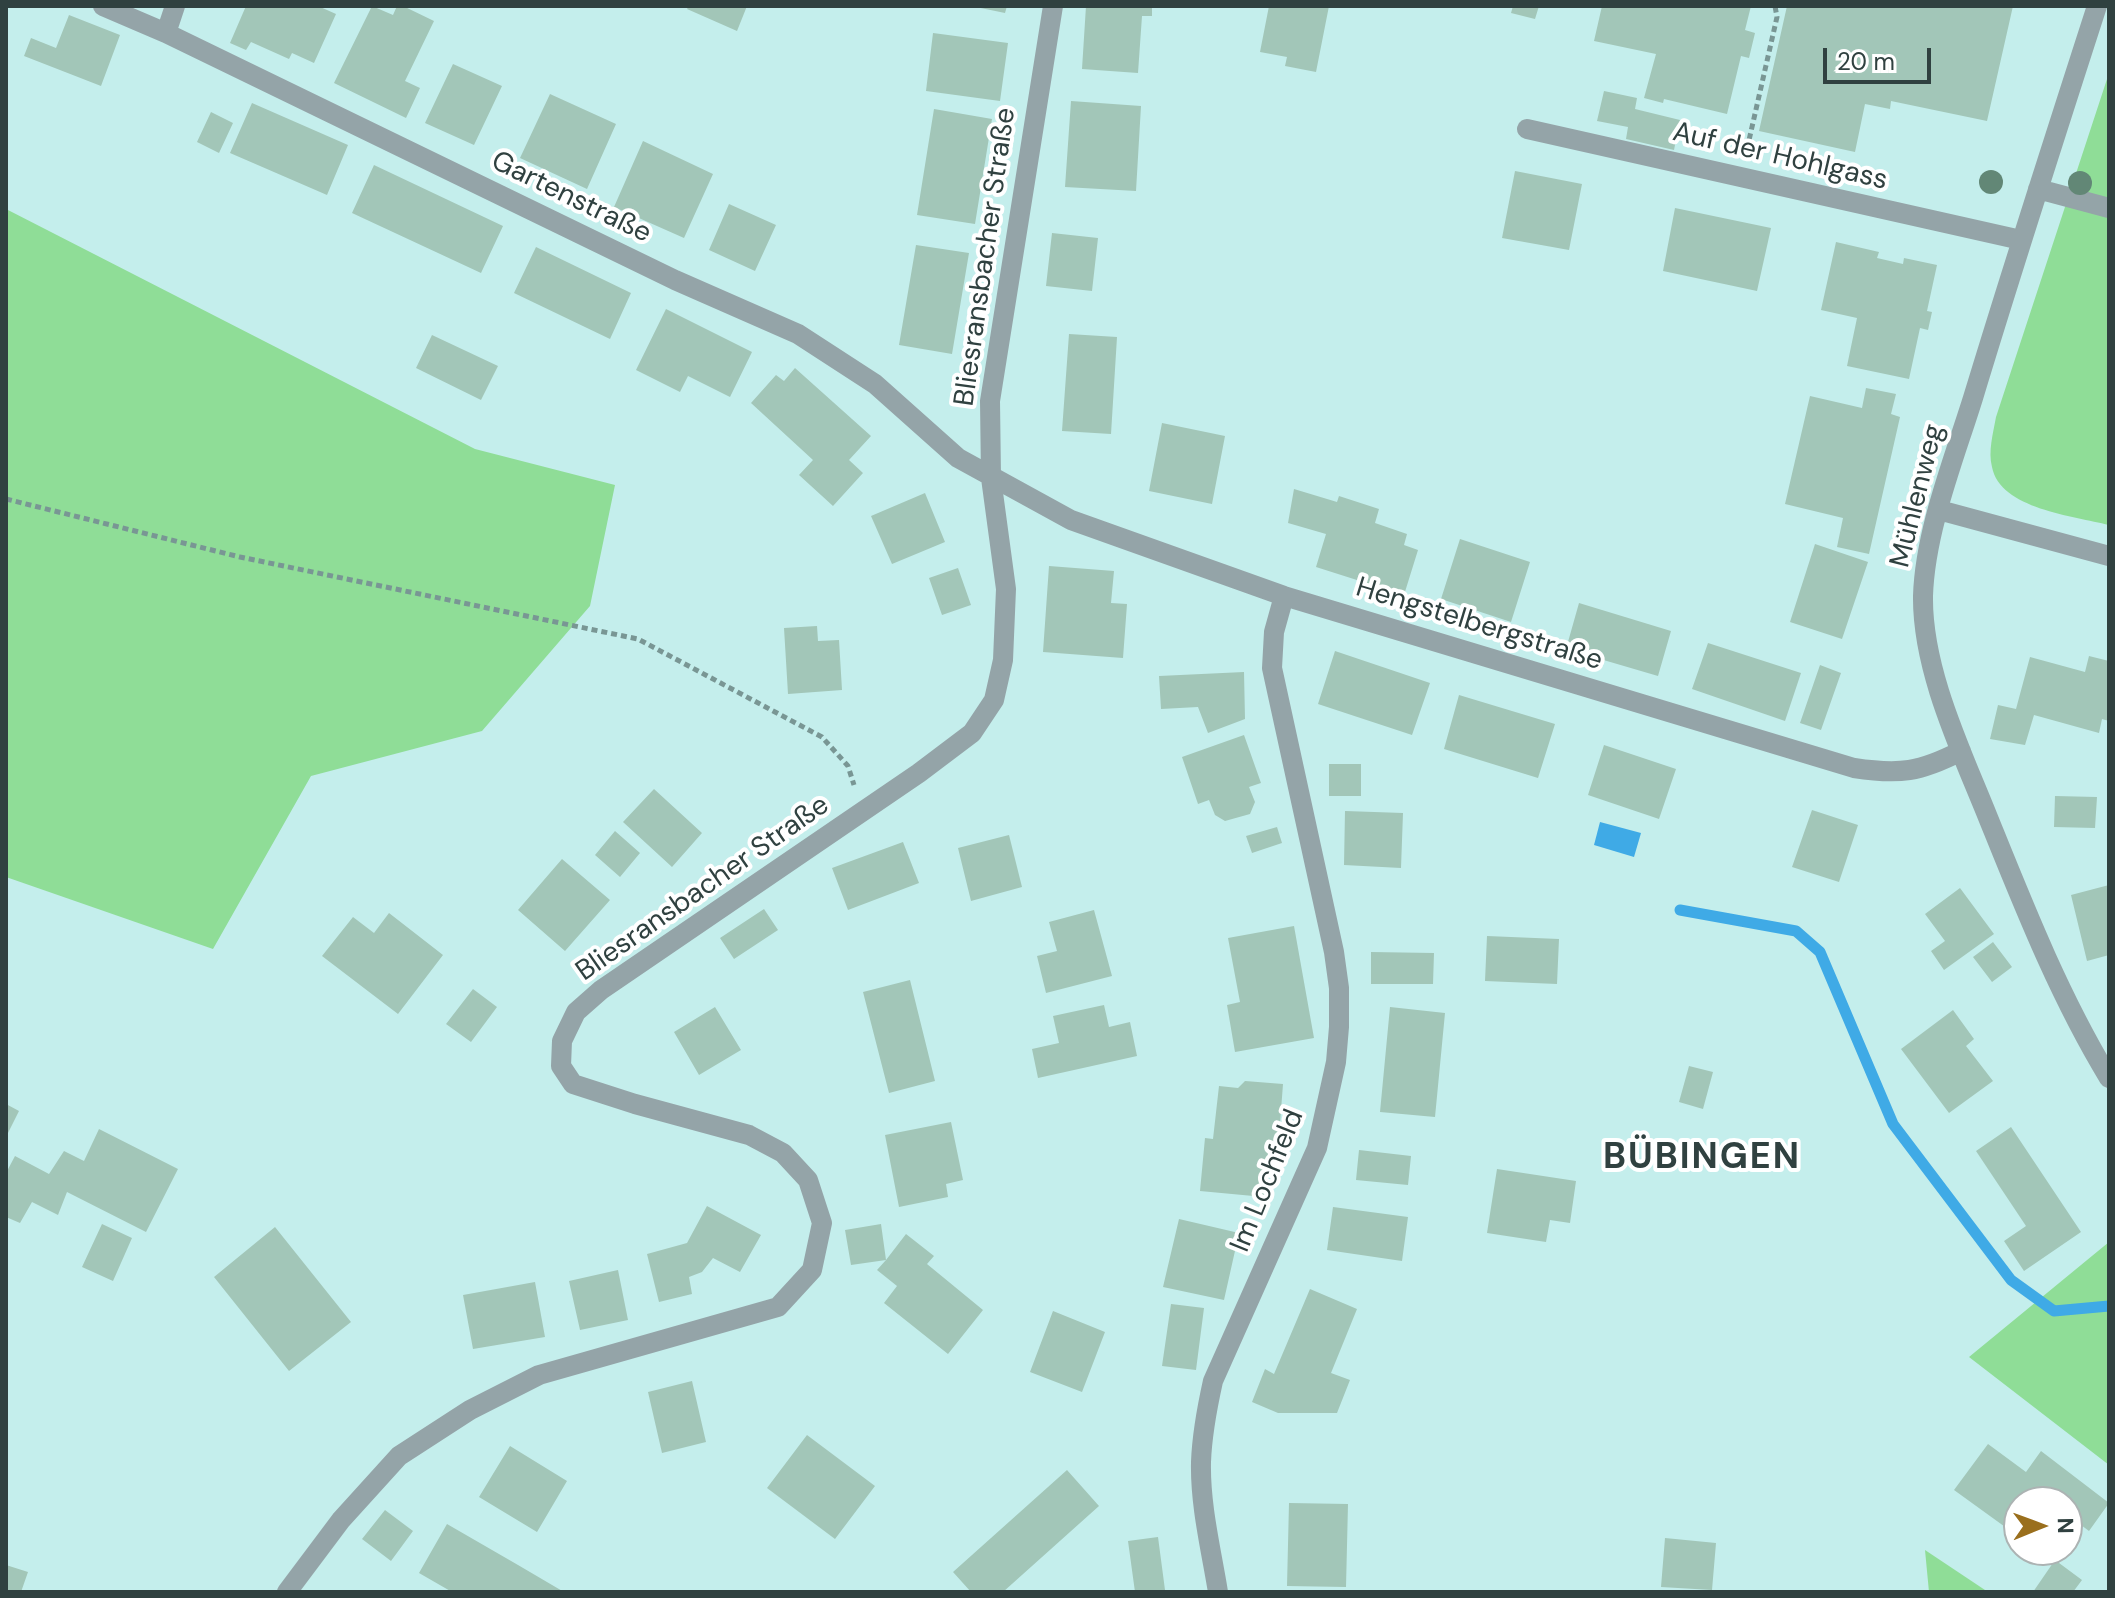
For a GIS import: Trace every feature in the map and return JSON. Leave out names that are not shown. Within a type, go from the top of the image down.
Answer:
[{"type":"street","name":"Gartenstraße","points":[[103,6],[166,33],[675,280],[798,334],[875,384],[958,458],[991,478]]},
{"type":"street","points":[[166,33],[175,6]]},
{"type":"street","name":"Bliesransbacher Straße","points":[[287,1592],[341,1520],[399,1456],[470,1410],[539,1375],[778,1307],[812,1270],[822,1223],[808,1180],[783,1153],[749,1135],[573,1084],[561,1066],[562,1041],[576,1012],[601,990],[862,813],[972,733],[994,700],[1003,660],[1006,589],[991,478],[990,401],[1053,6]]},
{"type":"street","name":"Mühlenweg","points":[[2097,6],[2021,240],[1939,510],[1927,559],[1923,596],[1931,663],[1961,751],[2012,877],[2068,1002],[2109,1078]]},
{"type":"street","name":"Auf der Hohlgass","points":[[1527,129],[2021,240]]},
{"type":"street","points":[[2038,189],[2109,208]]},
{"type":"street","name":"Hengstelbergstraße","points":[[991,478],[1071,520],[1284,596],[1854,768],[1880,772],[1904,771],[1929,767],[1961,751]]},
{"type":"street","points":[[1939,510],[2109,556]]},
{"type":"street","name":"Im Lochfeld","points":[[1218,1592],[1203,1500],[1201,1463],[1204,1419],[1213,1381],[1317,1148],[1336,1062],[1339,1027],[1339,988],[1334,952],[1272,668],[1274,632],[1284,596]]},
{"type":"path","points":[[1740,176],[1777,17],[1775,6]]},
{"type":"path","points":[[6,499],[240,557],[638,639],[822,737],[848,766],[862,813]]},
{"type":"green space","points":[[2109,73],[2109,525],[2040,508],[2009,493],[1998,481],[1992,467],[1991,442],[1996,417]]},
{"type":"green space","points":[[6,209],[475,449],[615,485],[590,606],[482,731],[311,776],[213,949],[6,877]]},
{"type":"green space","points":[[2109,1242],[2109,1465],[1969,1357]]},
{"type":"green space","points":[[1925,1550],[1988,1592],[1929,1592]]},
{"type":"water","points":[[1600,822],[1641,833],[1634,857],[1594,845]]},
{"type":"building","points":[[246,6],[318,6],[336,14],[314,63],[292,53],[289,59],[251,42],[246,50],[230,43]]},
{"type":"building","points":[[372,6],[393,15],[397,6],[403,6],[434,21],[405,81],[420,88],[406,118],[334,83]]},
{"type":"building","points":[[689,6],[747,6],[737,31],[687,9]]},
{"type":"building","points":[[971,6],[1007,6],[1005,13]]},
{"type":"building","points":[[1086,6],[1152,6],[1152,16],[1142,16],[1138,73],[1082,69]]},
{"type":"building","points":[[1269,6],[1329,6],[1316,72],[1285,66],[1287,57],[1260,52]]},
{"type":"building","points":[[1513,6],[1539,6],[1535,19],[1511,13]]},
{"type":"building","points":[[1602,6],[1751,6],[1745,30],[1755,33],[1749,58],[1741,56],[1727,114],[1664,99],[1663,103],[1644,98],[1656,54],[1594,41]]},
{"type":"building","points":[[1787,6],[2013,6],[1987,121],[1891,101],[1890,109],[1865,104],[1855,152],[1759,131]]},
{"type":"building","points":[[69,15],[120,35],[101,86],[24,56],[31,38],[56,48]]},
{"type":"building","points":[[933,33],[1008,43],[1000,101],[926,91]]},
{"type":"building","points":[[453,64],[502,86],[474,145],[425,123]]},
{"type":"building","points":[[1604,91],[1637,98],[1635,109],[1680,120],[1674,150],[1626,139],[1628,127],[1597,121]]},
{"type":"building","points":[[550,94],[616,124],[587,189],[520,158]]},
{"type":"building","points":[[1071,101],[1141,106],[1136,191],[1065,187]]},
{"type":"building","points":[[252,103],[348,145],[327,195],[230,153]]},
{"type":"building","points":[[934,109],[992,119],[975,224],[917,215]]},
{"type":"building","points":[[211,112],[233,123],[219,153],[197,142]]},
{"type":"building","points":[[643,141],[713,174],[684,238],[614,207]]},
{"type":"building","points":[[374,165],[503,226],[481,273],[352,213]]},
{"type":"building","points":[[1515,171],[1582,184],[1569,250],[1502,238]]},
{"type":"building","points":[[729,204],[776,225],[755,271],[709,250]]},
{"type":"building","points":[[1675,208],[1771,228],[1757,291],[1663,271]]},
{"type":"building","points":[[1052,233],[1098,238],[1092,291],[1046,286]]},
{"type":"building","points":[[1836,242],[1879,252],[1877,258],[1903,264],[1904,258],[1937,265],[1927,311],[1932,312],[1928,330],[1920,328],[1909,379],[1847,366],[1857,318],[1821,310]]},
{"type":"building","points":[[916,245],[969,253],[952,354],[899,345]]},
{"type":"building","points":[[536,247],[631,293],[610,339],[514,293]]},
{"type":"building","points":[[666,309],[752,352],[730,397],[688,376],[680,392],[636,370]]},
{"type":"building","points":[[1069,334],[1117,337],[1111,434],[1062,431]]},
{"type":"building","points":[[432,335],[498,366],[481,400],[416,368]]},
{"type":"building","points":[[795,368],[871,436],[849,460],[863,473],[833,506],[799,475],[813,460],[751,403],[776,375],[784,381]]},
{"type":"building","points":[[1866,388],[1896,394],[1891,414],[1900,417],[1869,554],[1837,547],[1843,518],[1785,504],[1810,396],[1862,408]]},
{"type":"building","points":[[1162,423],[1225,436],[1212,504],[1149,491]]},
{"type":"building","points":[[1294,489],[1337,502],[1339,496],[1379,509],[1375,523],[1407,534],[1404,545],[1418,550],[1404,595],[1316,567],[1326,534],[1288,523]]},
{"type":"building","points":[[925,493],[945,542],[892,564],[871,516]]},
{"type":"building","points":[[1460,539],[1530,562],[1511,622],[1441,599]]},
{"type":"building","points":[[1815,544],[1868,562],[1842,639],[1790,622]]},
{"type":"building","points":[[1049,566],[1114,571],[1111,603],[1127,604],[1123,658],[1043,652]]},
{"type":"building","points":[[958,568],[971,605],[942,615],[929,578]]},
{"type":"building","points":[[1579,603],[1671,631],[1658,676],[1566,649]]},
{"type":"building","points":[[817,626],[818,641],[839,640],[842,690],[788,694],[784,628]]},
{"type":"building","points":[[1708,643],[1801,673],[1785,721],[1692,689]]},
{"type":"building","points":[[1335,651],[1430,683],[1412,735],[1318,704]]},
{"type":"building","points":[[2089,656],[2109,661],[2109,721],[2102,719],[2099,733],[2034,715],[2025,745],[1990,739],[1998,705],[2016,709],[2030,657],[2085,672]]},
{"type":"building","points":[[1820,665],[1841,673],[1821,730],[1800,723]]},
{"type":"building","points":[[1244,672],[1245,719],[1208,733],[1198,707],[1161,709],[1159,676]]},
{"type":"building","points":[[1459,695],[1555,724],[1538,778],[1444,749]]},
{"type":"building","points":[[1244,735],[1261,783],[1249,787],[1255,802],[1250,814],[1225,821],[1215,815],[1209,800],[1198,804],[1182,757]]},
{"type":"building","points":[[1604,745],[1676,769],[1659,819],[1588,795]]},
{"type":"building","points":[[1329,764],[1361,764],[1361,796],[1329,796]]},
{"type":"building","points":[[654,789],[702,833],[672,867],[623,822]]},
{"type":"building","points":[[2055,796],[2097,797],[2095,828],[2054,827]]},
{"type":"building","points":[[1812,810],[1858,825],[1839,882],[1792,867]]},
{"type":"building","points":[[1345,811],[1403,813],[1401,868],[1344,865]]},
{"type":"building","points":[[1277,827],[1282,843],[1252,853],[1246,836]]},
{"type":"building","points":[[615,831],[640,853],[620,877],[595,855]]},
{"type":"building","points":[[1009,835],[1022,887],[971,901],[958,848]]},
{"type":"building","points":[[903,842],[919,883],[848,910],[832,868]]},
{"type":"building","points":[[562,859],[610,900],[565,951],[518,910]]},
{"type":"building","points":[[2109,885],[2109,955],[2087,961],[2071,895]]},
{"type":"building","points":[[1960,888],[1994,934],[1944,970],[1931,951],[1945,941],[1925,914]]},
{"type":"building","points":[[764,909],[778,930],[734,959],[720,938]]},
{"type":"building","points":[[1094,910],[1112,976],[1046,993],[1037,956],[1057,951],[1049,922]]},
{"type":"building","points":[[389,913],[443,955],[398,1014],[322,956],[353,917],[374,933]]},
{"type":"building","points":[[1294,926],[1314,1038],[1235,1052],[1227,1005],[1240,1002],[1228,938]]},
{"type":"building","points":[[1487,936],[1559,939],[1557,984],[1485,981]]},
{"type":"building","points":[[1993,942],[2012,967],[1992,982],[1973,957]]},
{"type":"building","points":[[1371,952],[1434,953],[1433,984],[1371,984]]},
{"type":"building","points":[[910,980],[935,1081],[889,1093],[863,992]]},
{"type":"building","points":[[473,989],[497,1007],[471,1042],[446,1024]]},
{"type":"building","points":[[1104,1005],[1109,1027],[1130,1022],[1137,1056],[1038,1078],[1032,1049],[1059,1043],[1053,1016]]},
{"type":"building","points":[[715,1007],[741,1050],[699,1075],[674,1032]]},
{"type":"building","points":[[1390,1007],[1445,1013],[1435,1117],[1380,1112]]},
{"type":"building","points":[[1953,1010],[1974,1039],[1966,1046],[1993,1081],[1949,1113],[1901,1049]]},
{"type":"building","points":[[1689,1066],[1713,1072],[1703,1109],[1679,1102]]},
{"type":"building","points":[[1245,1081],[1283,1084],[1278,1150],[1269,1149],[1264,1197],[1200,1191],[1205,1138],[1213,1139],[1219,1086],[1238,1088]]},
{"type":"building","points":[[6,1104],[19,1111],[6,1137]]},
{"type":"building","points":[[951,1122],[963,1180],[946,1184],[948,1197],[899,1207],[885,1135]]},
{"type":"building","points":[[2011,1127],[2081,1232],[2024,1271],[2004,1241],[2026,1226],[1976,1151]]},
{"type":"building","points":[[99,1129],[178,1169],[146,1232],[67,1192],[58,1215],[32,1202],[20,1223],[6,1217],[6,1173],[15,1156],[49,1174],[64,1151],[84,1161]]},
{"type":"building","points":[[1359,1150],[1411,1156],[1408,1185],[1356,1180]]},
{"type":"building","points":[[1497,1169],[1576,1181],[1570,1223],[1550,1220],[1546,1242],[1487,1233]]},
{"type":"building","points":[[707,1206],[761,1235],[740,1272],[713,1258],[702,1272],[689,1277],[692,1294],[659,1302],[647,1254],[687,1243]]},
{"type":"building","points":[[1333,1207],[1408,1217],[1402,1261],[1327,1250]]},
{"type":"building","points":[[1179,1219],[1239,1233],[1224,1300],[1163,1287]]},
{"type":"building","points":[[102,1224],[132,1238],[113,1281],[82,1267]]},
{"type":"building","points":[[881,1224],[886,1260],[851,1265],[845,1230]]},
{"type":"building","points":[[275,1227],[351,1322],[289,1371],[214,1277]]},
{"type":"building","points":[[906,1234],[934,1256],[927,1264],[983,1310],[948,1354],[884,1303],[897,1286],[877,1270]]},
{"type":"building","points":[[618,1270],[628,1320],[580,1330],[569,1281]]},
{"type":"building","points":[[535,1282],[545,1337],[473,1349],[463,1295]]},
{"type":"building","points":[[1310,1289],[1357,1309],[1331,1373],[1350,1380],[1337,1413],[1278,1413],[1252,1402],[1265,1369],[1274,1374]]},
{"type":"building","points":[[1171,1304],[1204,1308],[1196,1370],[1162,1366]]},
{"type":"building","points":[[1053,1311],[1105,1332],[1082,1392],[1030,1372]]},
{"type":"building","points":[[692,1381],[706,1442],[662,1453],[648,1392]]},
{"type":"building","points":[[807,1435],[875,1486],[835,1539],[767,1488]]},
{"type":"building","points":[[1988,1444],[2026,1472],[2041,1451],[2109,1503],[2089,1531],[2083,1526],[2083,1486],[2003,1486],[2003,1525],[1954,1490]]},
{"type":"building","points":[[510,1446],[567,1481],[537,1532],[479,1497]]},
{"type":"building","points":[[1067,1470],[1099,1506],[1003,1592],[971,1592],[953,1572]]},
{"type":"building","points":[[1289,1503],[1348,1504],[1346,1587],[1287,1586]]},
{"type":"building","points":[[385,1510],[413,1531],[391,1561],[362,1539]]},
{"type":"building","points":[[447,1524],[564,1592],[452,1592],[419,1573]]},
{"type":"building","points":[[1158,1537],[1165,1590],[1135,1592],[1128,1541]]},
{"type":"building","points":[[1665,1538],[1716,1543],[1712,1590],[1661,1587]]},
{"type":"building","points":[[6,1565],[28,1572],[21,1592],[6,1592]]},
{"type":"building","points":[[2051,1566],[2063,1566],[2082,1580],[2073,1592],[2033,1592]]},
{"type":"waterway","points":[[1680,910],[1796,931],[1820,952],[1893,1124],[2011,1280],[2054,1311],[2109,1306]]},
{"type":"district","name":"BÜBINGEN","points":[[1702,1159]]}]
